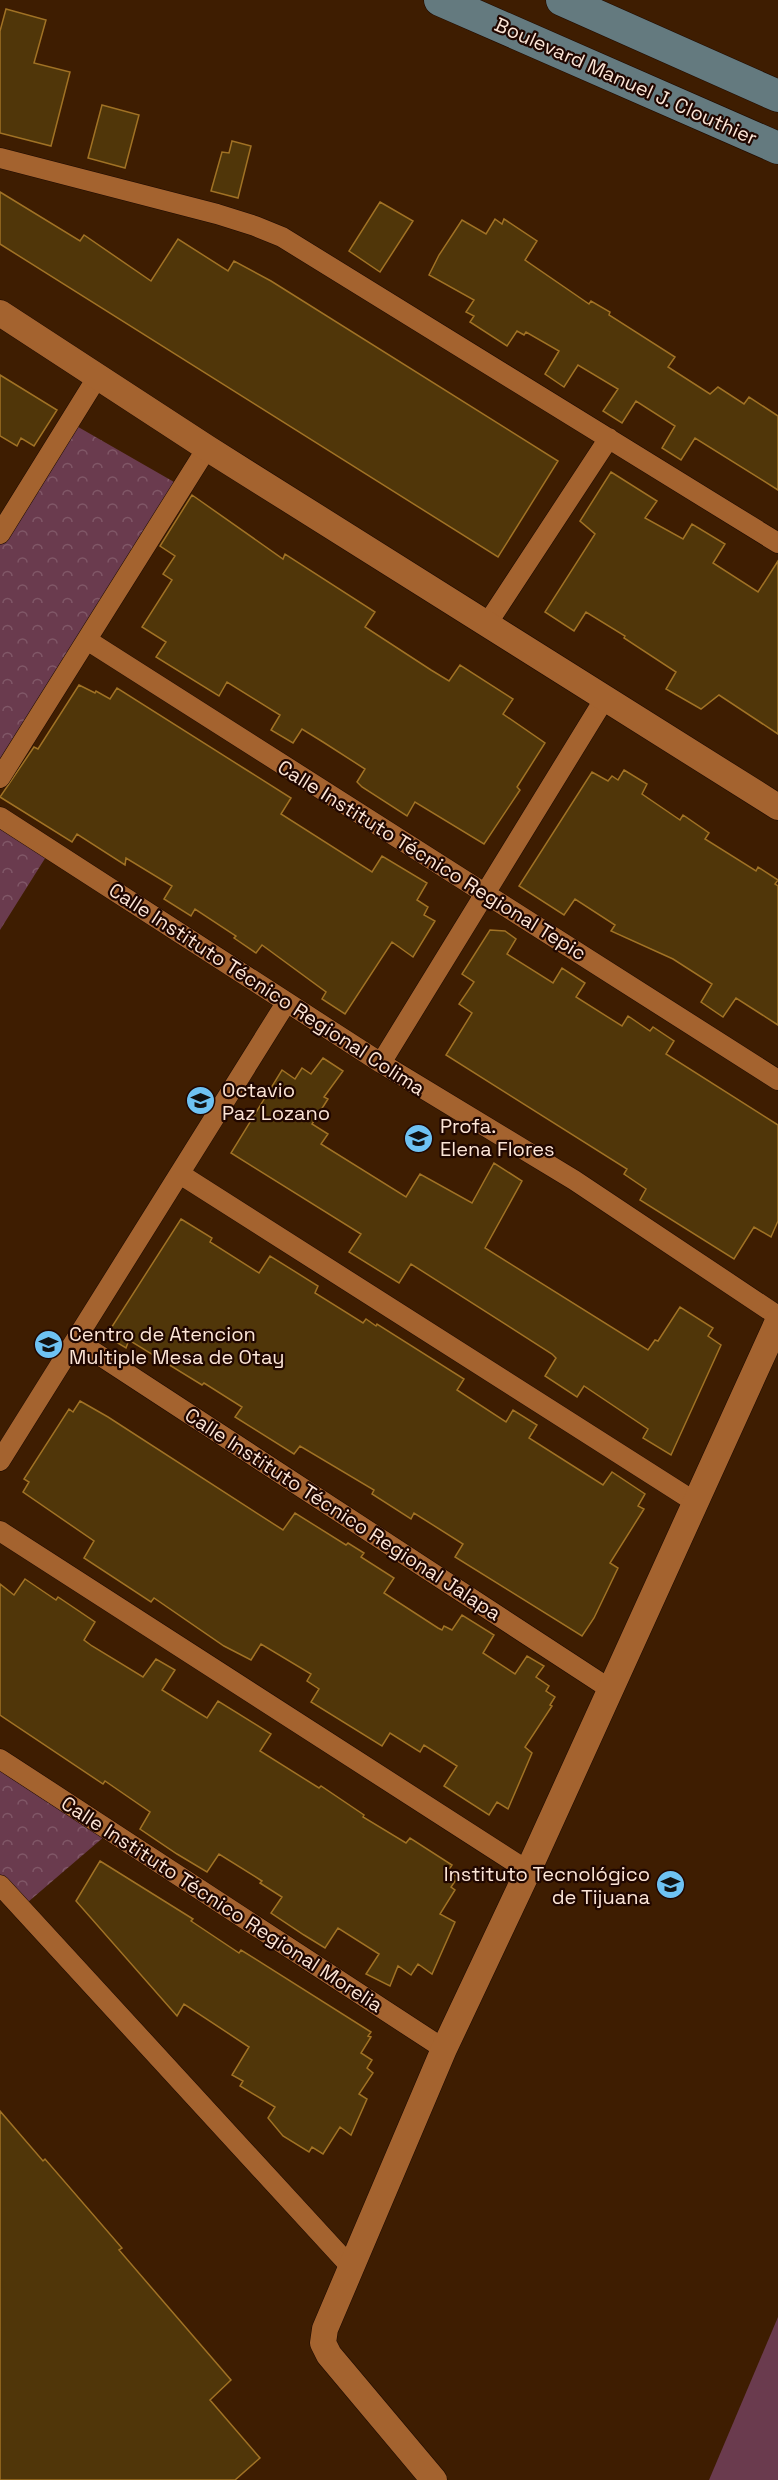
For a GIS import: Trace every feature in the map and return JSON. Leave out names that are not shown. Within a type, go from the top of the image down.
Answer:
[{"type":"main road","name":"Boulevard Manuel J. Clouthier","points":[[440,0],[778,148]]},
{"type":"main road","points":[[562,0],[778,96]]},
{"type":"street","points":[[0,158],[217,214],[282,237],[778,543]]},
{"type":"street","points":[[0,313],[207,448],[778,807]]},
{"type":"street","points":[[0,534],[98,376]]},
{"type":"street","points":[[487,624],[609,438]]},
{"type":"street","points":[[0,778],[207,448]]},
{"type":"street","name":"Calle Instituto Técnico Regional Tepic","points":[[87,640],[778,1080]]},
{"type":"street","points":[[381,1063],[605,698]]},
{"type":"street","name":"Calle Instituto Técnico Regional Colima","points":[[0,817],[286,1003],[574,1180],[778,1316]]},
{"type":"street","points":[[0,1461],[286,1003]]},
{"type":"street","points":[[180,1174],[695,1502]]},
{"type":"street","points":[[434,2480],[329,2355],[323,2343],[325,2329],[444,2049],[528,1871],[778,1321]]},
{"type":"street","name":"Calle Instituto Técnico Regional Jalapa","points":[[76,1340],[610,1689]]},
{"type":"street","points":[[0,1531],[528,1871]]},
{"type":"street","name":"Calle Instituto Técnico Regional Morelia","points":[[0,1759],[444,2049]]},
{"type":"street","points":[[0,1885],[350,2266]]},
{"type":"green space","points":[[73,424],[181,486],[0,769],[0,539]]},
{"type":"green space","points":[[0,821],[49,852],[0,930]]},
{"type":"green space","points":[[0,1769],[105,1836],[21,1908],[0,1878]]},
{"type":"green space","points":[[778,2317],[778,2480],[709,2480]]},
{"type":"building","points":[[6,9],[46,20],[34,63],[70,72],[51,146],[0,133],[0,31]]},
{"type":"building","points":[[102,105],[139,115],[125,168],[88,158]]},
{"type":"building","points":[[232,141],[251,146],[238,198],[211,191],[222,152],[229,153]]},
{"type":"building","points":[[0,192],[80,241],[84,235],[151,281],[178,239],[228,271],[234,261],[271,281],[558,461],[498,557],[0,244]]},
{"type":"building","points":[[380,202],[413,221],[380,272],[349,251]]},
{"type":"building","points":[[495,219],[502,224],[504,219],[537,241],[525,260],[589,304],[591,301],[610,312],[609,315],[675,357],[668,367],[710,394],[718,387],[744,404],[749,397],[778,416],[778,490],[695,438],[681,460],[662,448],[675,426],[636,401],[622,423],[603,411],[618,389],[578,365],[564,387],[545,374],[559,351],[526,332],[524,335],[517,331],[507,346],[470,322],[474,316],[466,312],[474,300],[429,275],[462,220],[486,234]]},
{"type":"building","points":[[0,375],[57,410],[34,446],[21,438],[17,446],[0,436]]},
{"type":"building","points":[[611,472],[657,501],[645,518],[683,539],[692,524],[725,544],[713,563],[758,592],[778,561],[778,734],[719,695],[701,709],[666,689],[676,672],[586,612],[574,631],[545,612],[595,534],[580,521]]},
{"type":"building","points":[[192,495],[283,559],[285,554],[375,612],[365,627],[431,670],[449,681],[460,665],[513,699],[503,714],[545,743],[517,787],[520,790],[484,844],[415,802],[407,816],[362,787],[357,782],[365,769],[323,742],[302,729],[293,743],[271,730],[280,715],[227,682],[219,696],[156,657],[166,642],[142,627],[172,580],[163,574],[175,556],[160,546]]},
{"type":"building","points":[[79,685],[110,699],[117,688],[291,798],[281,814],[372,872],[382,856],[427,883],[417,900],[428,907],[424,915],[435,921],[413,957],[392,942],[345,1014],[322,999],[326,992],[262,945],[256,953],[234,938],[236,936],[195,909],[191,916],[164,899],[172,886],[126,858],[125,865],[77,834],[72,842],[0,797],[34,747],[38,749]]},
{"type":"building","points":[[624,770],[647,784],[642,794],[680,820],[683,815],[709,833],[705,839],[756,871],[758,867],[778,880],[775,884],[778,886],[778,1025],[736,998],[723,1017],[701,1002],[712,984],[673,959],[611,931],[615,925],[575,899],[564,915],[519,886],[592,772],[608,781],[612,776],[618,780]]},
{"type":"building","points":[[490,930],[505,931],[516,939],[507,954],[553,983],[562,968],[585,983],[576,997],[622,1026],[628,1016],[650,1031],[653,1027],[674,1041],[666,1054],[778,1125],[778,1221],[771,1237],[754,1227],[734,1259],[640,1200],[646,1189],[624,1174],[627,1169],[446,1055],[472,1013],[459,1004],[474,982],[462,974]]},
{"type":"building","points":[[323,1058],[343,1071],[324,1097],[328,1099],[312,1124],[328,1134],[321,1144],[406,1197],[420,1174],[472,1203],[494,1163],[522,1181],[485,1248],[648,1350],[655,1340],[658,1341],[680,1307],[713,1328],[708,1336],[721,1345],[671,1455],[643,1438],[648,1429],[584,1386],[577,1397],[545,1376],[556,1358],[552,1354],[411,1264],[399,1283],[349,1252],[361,1234],[231,1153],[282,1070],[295,1079],[302,1068],[311,1074]]},
{"type":"building","points":[[181,1219],[212,1238],[210,1242],[259,1273],[270,1256],[318,1286],[315,1293],[363,1323],[366,1319],[376,1326],[377,1324],[464,1379],[457,1390],[506,1422],[513,1410],[537,1425],[529,1438],[603,1485],[612,1472],[645,1494],[638,1506],[644,1509],[610,1563],[618,1568],[594,1618],[582,1636],[455,1557],[463,1544],[414,1513],[411,1519],[372,1494],[374,1490],[300,1446],[294,1454],[235,1417],[242,1407],[204,1383],[202,1385],[129,1340],[126,1348],[106,1336]]},
{"type":"building","points":[[80,1401],[283,1530],[295,1513],[346,1545],[348,1543],[364,1553],[361,1557],[394,1578],[384,1593],[442,1630],[444,1626],[452,1630],[462,1615],[494,1635],[483,1653],[515,1674],[527,1656],[544,1666],[536,1677],[549,1686],[546,1691],[555,1697],[550,1705],[552,1706],[525,1747],[532,1753],[508,1809],[497,1802],[489,1815],[444,1786],[457,1766],[424,1745],[420,1752],[390,1733],[382,1746],[311,1702],[319,1689],[307,1681],[311,1674],[261,1644],[251,1660],[224,1646],[154,1598],[151,1602],[84,1558],[94,1541],[23,1492],[29,1482],[24,1479],[69,1409],[73,1412]]},
{"type":"building","points":[[25,1579],[56,1600],[58,1597],[95,1622],[84,1640],[92,1646],[143,1677],[156,1659],[175,1670],[162,1690],[207,1718],[218,1701],[271,1734],[260,1751],[319,1788],[321,1786],[364,1815],[363,1817],[406,1843],[410,1838],[452,1865],[448,1871],[458,1877],[451,1887],[455,1890],[440,1914],[455,1922],[432,1974],[418,1964],[411,1975],[398,1966],[390,1986],[366,1974],[379,1954],[338,1928],[325,1948],[304,1935],[271,1913],[282,1897],[260,1883],[262,1881],[219,1854],[207,1872],[177,1854],[140,1829],[150,1812],[105,1781],[103,1784],[0,1715],[0,1584],[14,1595]]},
{"type":"building","points":[[100,1861],[193,1919],[191,1921],[239,1953],[241,1950],[371,2032],[368,2036],[371,2037],[361,2053],[372,2060],[367,2068],[373,2073],[359,2094],[367,2099],[351,2135],[340,2127],[323,2154],[312,2147],[309,2152],[283,2136],[268,2118],[275,2107],[240,2086],[243,2081],[232,2075],[249,2047],[184,2004],[177,2016],[76,1901]]},
{"type":"building","points":[[0,2111],[122,2248],[119,2250],[231,2380],[210,2400],[260,2458],[235,2480],[0,2480]]},
{"type":"place","name":"Octavio Paz Lozano","points":[[201,1101]]},
{"type":"place","name":"Profa. Elena Flores","points":[[419,1138]]},
{"type":"place","name":"Centro de Atencion Multiple Mesa de Otay","points":[[48,1345]]},
{"type":"place","name":"Instituto Tecnológico de Tijuana","points":[[671,1885]]}]
